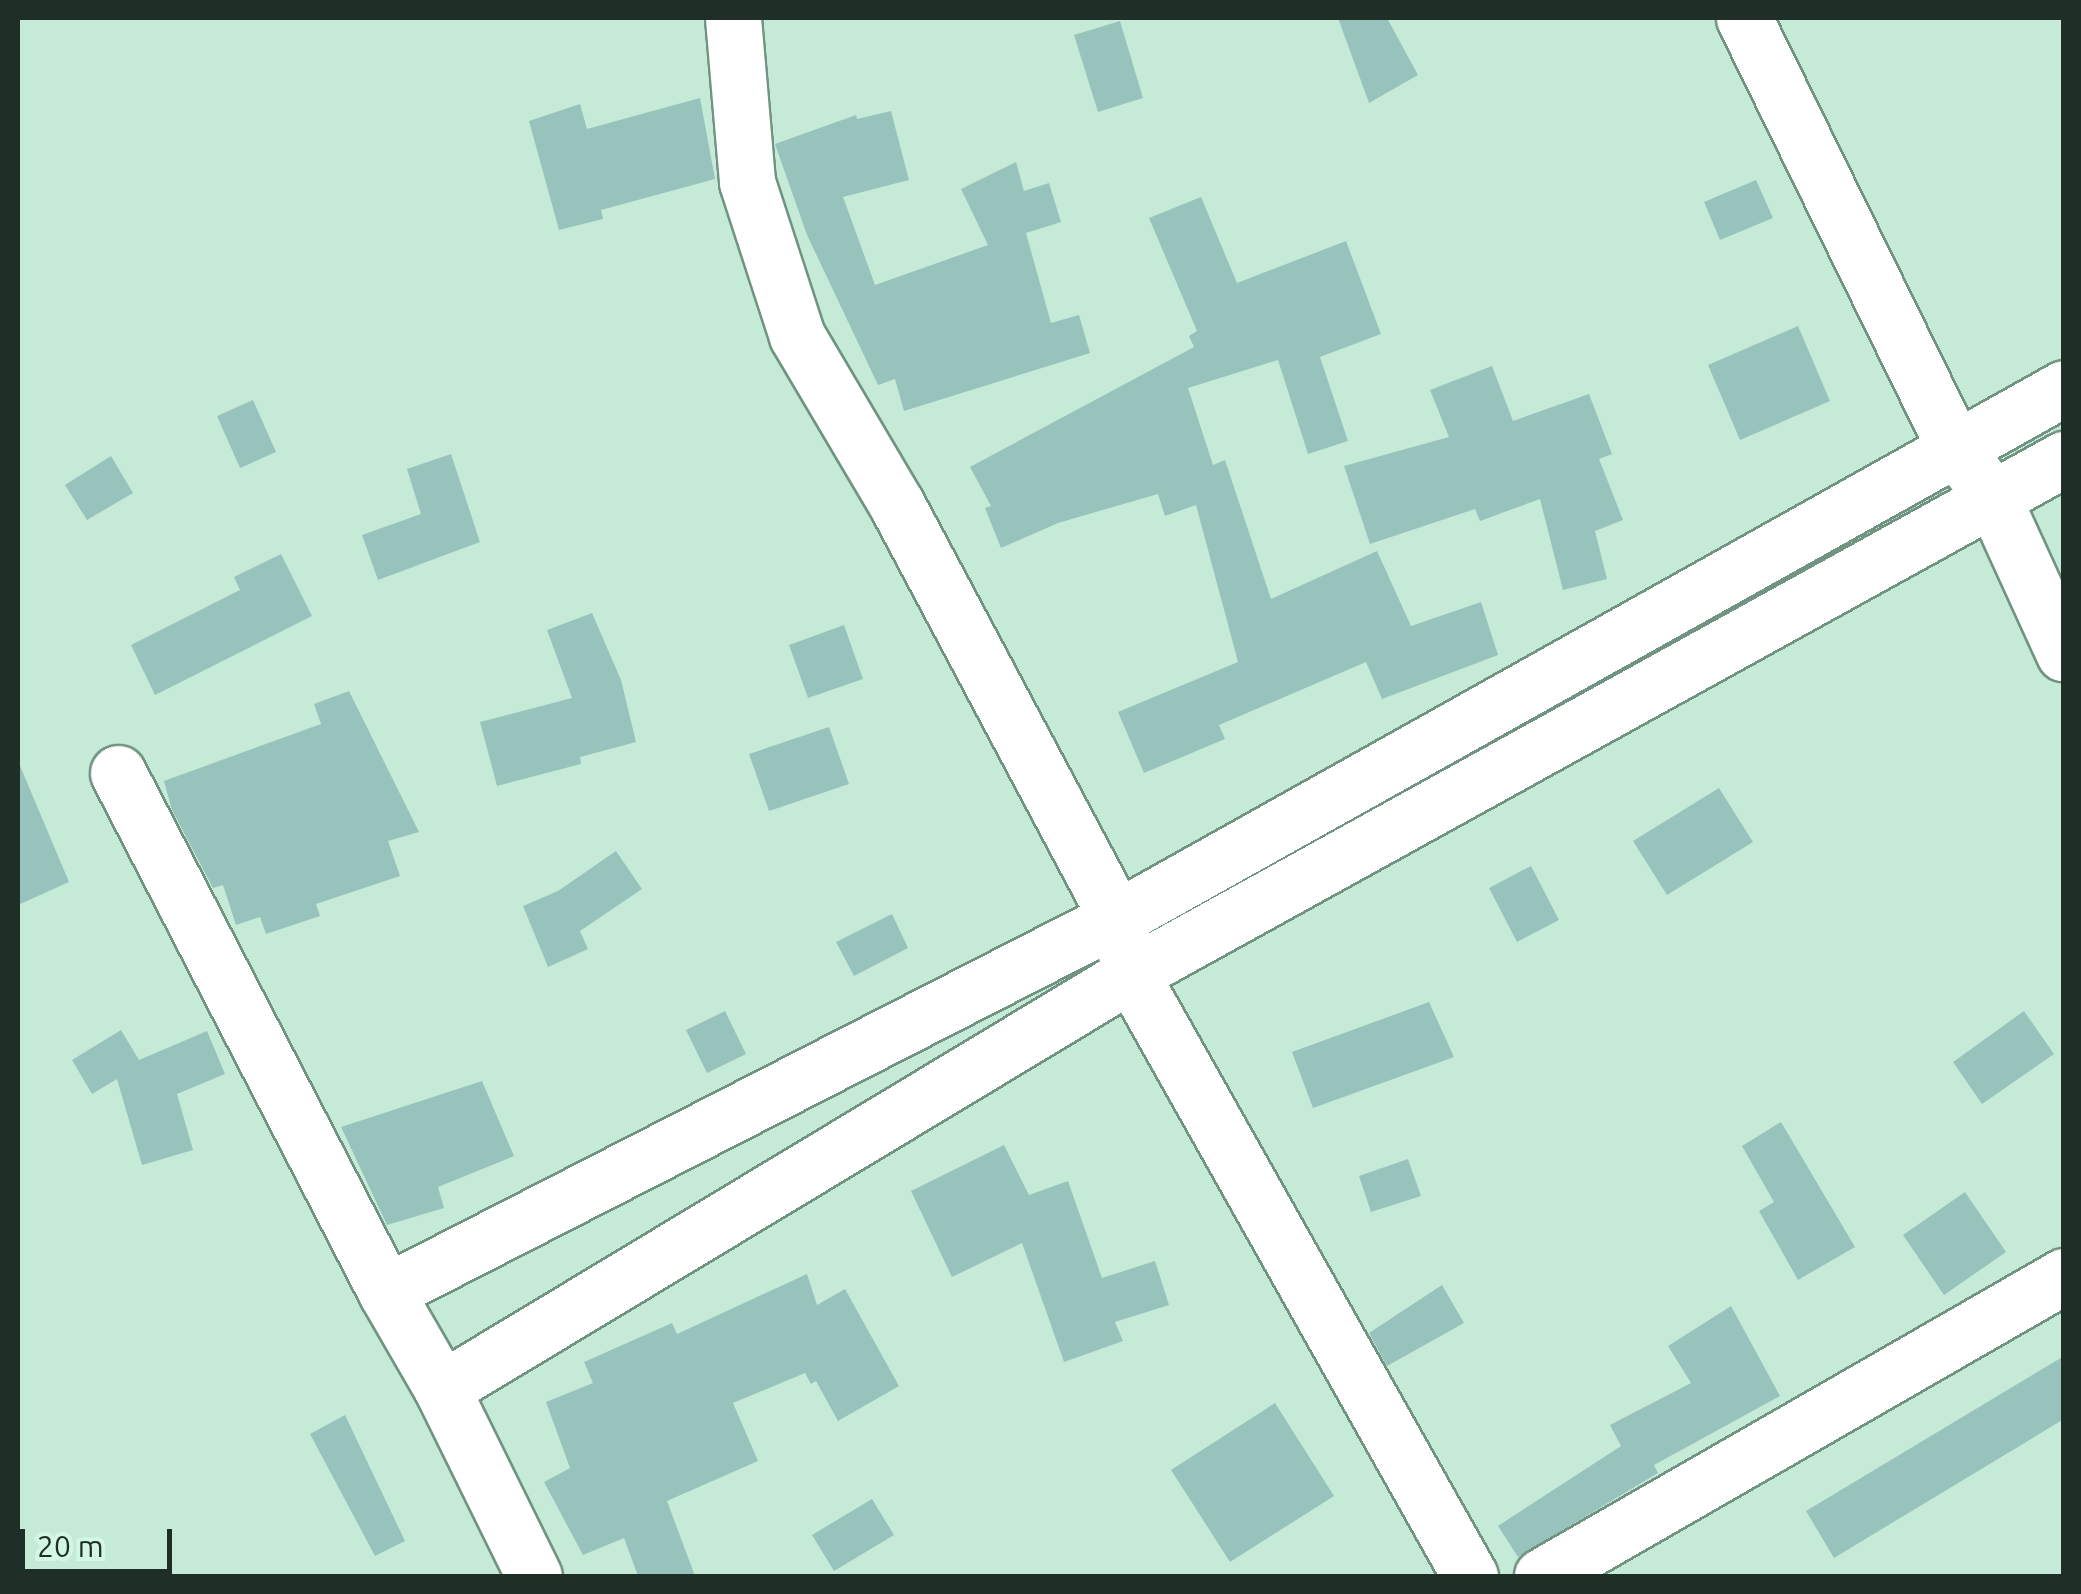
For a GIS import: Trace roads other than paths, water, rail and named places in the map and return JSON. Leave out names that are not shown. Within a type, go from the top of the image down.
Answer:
[{"type":"street","points":[[733,18],[747,182],[797,336],[898,504],[1117,918],[1132,974],[1470,1576]]},
{"type":"street","points":[[1744,18],[1954,446],[1992,498],[2064,654]]},
{"type":"street","points":[[386,1292],[1117,918],[1954,446],[2064,388]]},
{"type":"street","points":[[442,1389],[1132,974],[2064,459]]},
{"type":"street","points":[[118,773],[386,1292],[442,1389],[534,1576]]},
{"type":"street","points":[[1542,1576],[2064,1276]]}]
